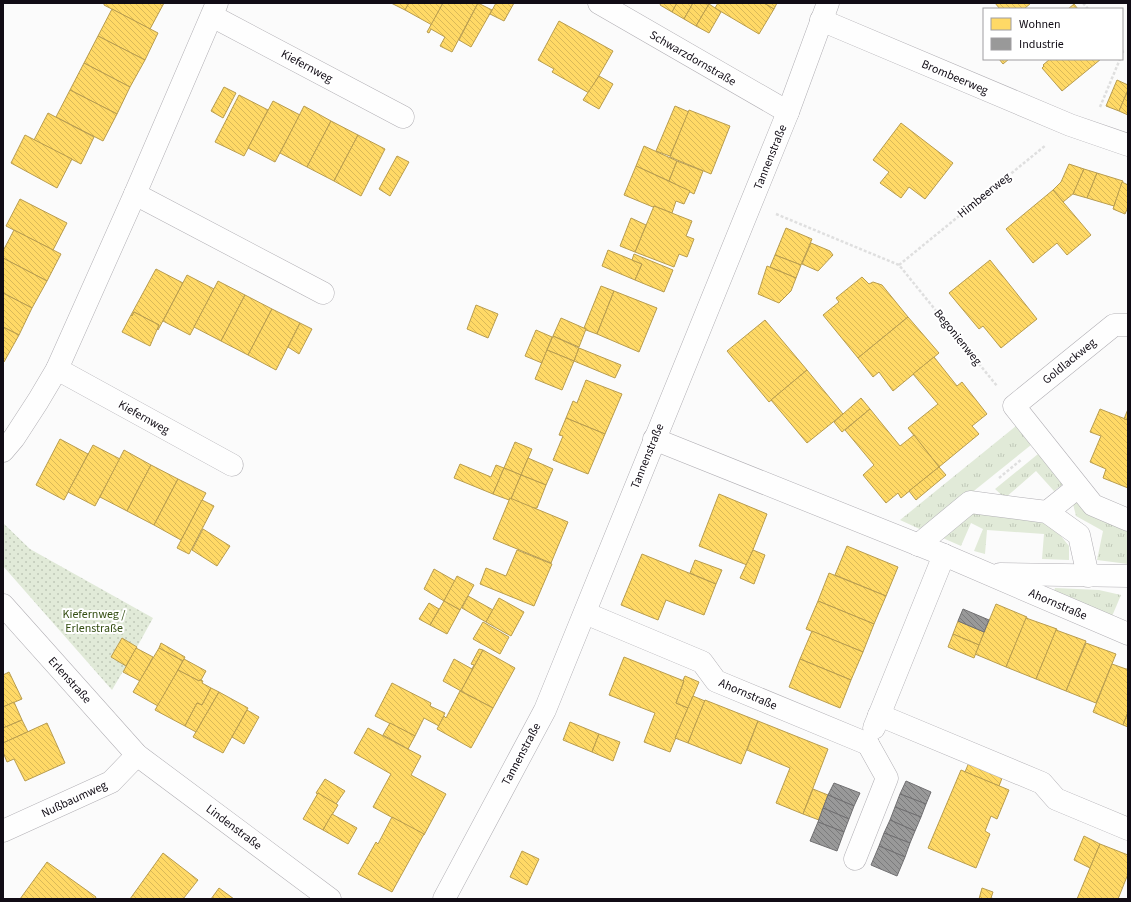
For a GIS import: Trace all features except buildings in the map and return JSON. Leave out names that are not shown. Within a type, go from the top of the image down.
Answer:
[{"type":"street","name":"Schwarzdornstraße","points":[[599,3],[788,112]]},
{"type":"street","name":"Kiefernweg","points":[[3,451],[14,438],[57,369],[135,194],[214,9],[403,117]]},
{"type":"street","name":"Tannenstraße","points":[[444,899],[545,710],[788,112],[825,12]]},
{"type":"street","name":"Brombeerweg","points":[[825,12],[1080,128],[1128,145]]},
{"type":"street","points":[[135,194],[323,293]]},
{"type":"street","name":"Goldlackweg","points":[[1014,406],[1114,324],[1128,325]]},
{"type":"street","name":"Kiefernweg","points":[[57,369],[232,465]]},
{"type":"street","points":[[1014,406],[1093,505],[1128,520]]},
{"type":"street","name":"Ahornstraße","points":[[654,439],[944,555],[1128,634]]},
{"type":"street","points":[[1047,512],[1078,487]]},
{"type":"street","points":[[918,545],[970,502],[1047,512],[1079,535],[1088,576]]},
{"type":"street","points":[[855,859],[887,778],[868,744],[944,555]]},
{"type":"street","points":[[989,574],[1128,576]]},
{"type":"street","name":"Erlenstraße","points":[[3,605],[138,755]]},
{"type":"street","name":"Ahornstraße","points":[[585,613],[702,662],[716,681],[868,744]]},
{"type":"street","points":[[879,716],[1042,783],[1056,800],[1128,830]]},
{"type":"street","name":"Nußbaumweg","points":[[3,831],[111,782],[138,755]]},
{"type":"street","name":"Lindenstraße","points":[[138,755],[330,899]]},
{"type":"path","points":[[1080,128],[1119,60]]},
{"type":"path","name":"Himbeerweg","points":[[899,265],[1080,128]]},
{"type":"path","name":"Begonienweg","points":[[751,204],[899,265],[1014,406]]},
{"type":"path","points":[[970,502],[1042,442]]},
{"type":"green space","points":[[1016,426],[1031,445],[924,531],[900,520]]},
{"type":"green space","points":[[1038,454],[1063,484],[1054,491],[1036,471],[1005,498],[995,489]]},
{"type":"green space","points":[[1076,502],[1088,511],[1128,526],[1128,564],[1097,560],[1103,531],[1076,516],[1073,504]]},
{"type":"green space","points":[[969,509],[991,516],[1048,520],[1069,546],[1069,560],[1042,559],[1044,534],[987,530],[985,554],[974,551],[983,529],[971,523],[961,546],[936,535]]},
{"type":"green space","name":"Kiefernweg / Erlenstraße","points":[[3,523],[30,549],[153,618],[137,647],[122,638],[111,657],[126,666],[112,690],[3,566]]},
{"type":"green space","points":[[1055,588],[1099,590],[1121,595],[1110,621],[1052,596]]}]
